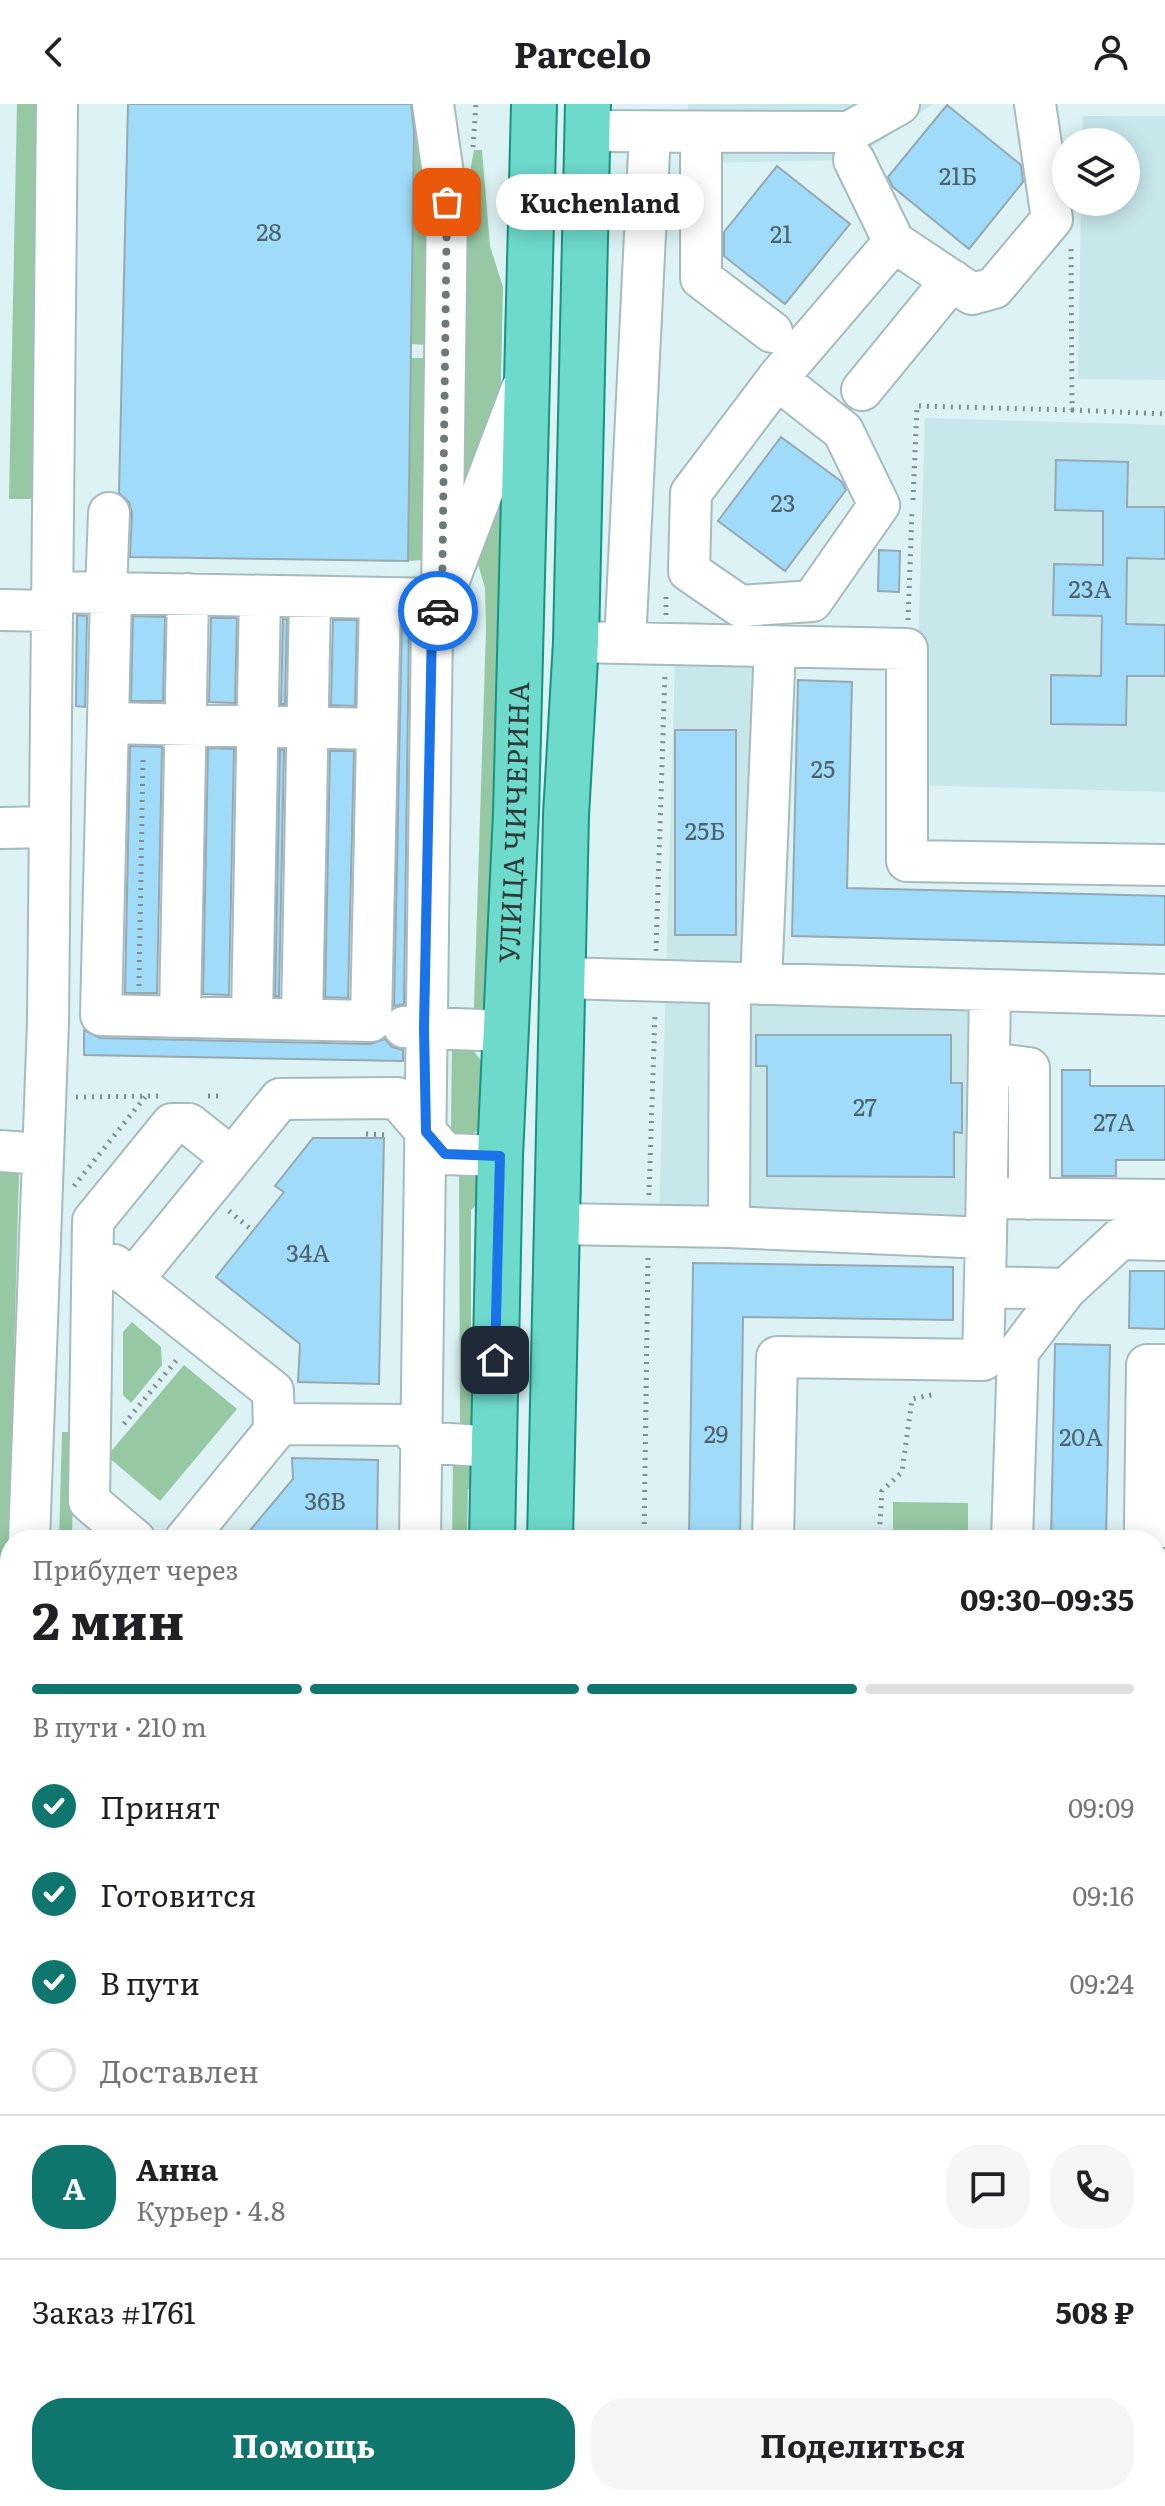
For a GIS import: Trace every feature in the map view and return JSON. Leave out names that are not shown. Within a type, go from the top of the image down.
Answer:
[{"type":"main road","name":"УЛИЦА ЧИЧЕРИНА","points":[[492,1530],[500,1156],[516,813],[534,104]]},
{"type":"main road","name":"УЛИЦА ЧИЧЕРИНА","points":[[550,1530],[566,815],[576,642],[588,117]]},
{"type":"main road","points":[[516,813],[566,815]]},
{"type":"street","points":[[29,1530],[41,1154],[66,1020],[50,827],[57,104]]},
{"type":"street","points":[[433,104],[447,202],[442,599]]},
{"type":"street","points":[[588,117],[650,132],[849,132],[899,104]]},
{"type":"street","points":[[854,160],[894,242],[972,294],[994,288],[1052,219],[1035,104]]},
{"type":"street","points":[[625,643],[650,132]]},
{"type":"street","points":[[701,132],[701,278],[772,332]]},
{"type":"street","points":[[729,1227],[746,983],[758,646],[740,606],[689,571],[691,493],[777,379],[894,242]]},
{"type":"street","points":[[862,390],[952,280]]},
{"type":"street","points":[[420,1530],[422,1442],[410,1133],[432,625],[527,373]]},
{"type":"street","points":[[740,606],[812,601],[879,505],[843,431],[777,379]]},
{"type":"street","points":[[109,513],[109,593],[126,723],[101,1015],[371,1021],[380,598]]},
{"type":"street","points":[[0,610],[109,593],[442,599]]},
{"type":"street","points":[[180,1016],[188,594]]},
{"type":"street","points":[[252,1018],[260,596]]},
{"type":"street","points":[[302,1019],[310,597]]},
{"type":"street","points":[[576,642],[907,649],[907,861],[1165,865]]},
{"type":"street","points":[[126,723],[377,729]]},
{"type":"street","points":[[0,828],[50,827]]},
{"type":"street","points":[[562,978],[1165,995]]},
{"type":"street","points":[[773,1530],[777,1357],[983,1360],[990,990]]},
{"type":"street","points":[[414,1028],[507,1031]]},
{"type":"street","points":[[989,1063],[1029,1068],[1029,1199]]},
{"type":"street","points":[[134,1278],[280,1099],[397,1098],[410,1133],[445,1154],[500,1156]]},
{"type":"street","points":[[123,1530],[89,1501],[93,1221],[172,1124],[189,1124],[232,1158]]},
{"type":"street","points":[[0,1151],[41,1154]]},
{"type":"street","points":[[987,1198],[1165,1200]]},
{"type":"street","points":[[557,1224],[729,1227],[986,1238]]},
{"type":"street","points":[[1012,1530],[1018,1352],[1066,1289],[1120,1239],[1165,1240]]},
{"type":"street","points":[[38,1265],[118,1265],[273,1391],[274,1431],[193,1530]]},
{"type":"street","points":[[985,1287],[1066,1289]]},
{"type":"street","points":[[1165,1365],[1147,1365],[1145,1526],[1165,1527]]},
{"type":"street","points":[[288,1424],[407,1425],[422,1442],[494,1447]]},
{"type":"path","points":[[1071,234],[1072,410]]},
{"type":"path","points":[[907,649],[917,406],[1165,414]]},
{"type":"path","points":[[644,1530],[648,1226],[667,582]]},
{"type":"path","points":[[126,723],[139,1015]]},
{"type":"path","points":[[73,1188],[146,1096]]},
{"type":"path","points":[[363,1134],[410,1133]]},
{"type":"path","points":[[221,1225],[238,1203]]},
{"type":"path","points":[[119,1430],[177,1353],[192,1365]]},
{"type":"path","points":[[880,1530],[882,1491],[902,1472],[912,1399],[939,1394]]},
{"type":"shaded area","points":[[688,104],[933,104],[854,160],[688,163]]},
{"type":"shaded area","points":[[1083,116],[1165,116],[1165,380],[1078,379],[1081,216],[1140,216],[1140,128],[1083,128]]},
{"type":"shaded area","points":[[925,418],[1165,425],[1165,792],[914,785]]},
{"type":"shaded area","points":[[675,663],[759,666],[750,1001],[977,1008],[971,1228],[659,1218]]},
{"type":"green space","points":[[17,104],[39,104],[32,499],[9,499]]},
{"type":"green space","points":[[414,121],[432,205],[429,345],[411,344]]},
{"type":"green space","points":[[474,150],[482,150],[490,246],[503,287],[500,422],[463,524],[467,188]]},
{"type":"green space","points":[[411,358],[431,358],[423,560],[408,561]]},
{"type":"green space","points":[[512,470],[495,1007],[477,1018],[474,1007],[486,629],[485,588],[475,554]]},
{"type":"green space","points":[[452,1041],[472,1049],[486,1067],[479,1131],[462,1137],[451,1130]]},
{"type":"green space","points":[[459,1169],[483,1176],[477,1204],[471,1210],[471,1417],[481,1426],[460,1427]]},
{"type":"green space","points":[[0,1170],[19,1171],[9,1530],[0,1530]]},
{"type":"green space","points":[[132,1322],[161,1347],[162,1365],[131,1403],[123,1395],[123,1332]]},
{"type":"green space","points":[[184,1365],[237,1409],[160,1501],[107,1456]]},
{"type":"green space","points":[[62,1432],[74,1432],[72,1530],[59,1530]]},
{"type":"green space","points":[[453,1463],[478,1466],[473,1489],[468,1489],[467,1530],[452,1530]]},
{"type":"green space","points":[[893,1502],[968,1503],[968,1530],[893,1530]]},
{"type":"building","points":[[128,104],[411,104],[414,131],[408,561],[130,557],[132,513],[129,502],[119,493]]},
{"type":"building","points":[[947,105],[1021,165],[1023,182],[969,249],[893,187],[888,177]]},
{"type":"building","points":[[777,166],[850,224],[785,304],[724,256],[724,232]]},
{"type":"building","points":[[781,437],[842,482],[846,490],[785,571],[718,521]]},
{"type":"building","points":[[1056,460],[1128,462],[1127,507],[1165,507],[1165,559],[1127,558],[1126,624],[1165,625],[1165,676],[1127,676],[1126,725],[1051,724],[1051,675],[1101,676],[1102,616],[1053,615],[1054,564],[1103,565],[1103,511],[1055,510]]},
{"type":"building","points":[[879,550],[900,551],[899,592],[878,591]]},
{"type":"building","points":[[77,615],[87,616],[85,707],[76,706]]},
{"type":"building","points":[[133,616],[165,617],[163,701],[131,701]]},
{"type":"building","points":[[211,618],[237,618],[235,703],[209,702]]},
{"type":"building","points":[[283,619],[287,619],[285,704],[281,704]]},
{"type":"building","points":[[333,620],[357,620],[355,706],[331,705]]},
{"type":"building","points":[[402,621],[405,628],[409,628],[404,1004],[394,1006]]},
{"type":"building","points":[[798,680],[852,682],[847,888],[1165,896],[1165,945],[792,936]]},
{"type":"building","points":[[675,730],[736,730],[736,935],[675,935]]},
{"type":"building","points":[[130,746],[162,747],[157,993],[125,993]]},
{"type":"building","points":[[208,748],[234,749],[229,995],[203,994]]},
{"type":"building","points":[[280,750],[284,750],[279,996],[275,996]]},
{"type":"building","points":[[330,751],[354,751],[348,998],[325,997]]},
{"type":"building","points":[[84,1030],[100,1038],[370,1044],[385,1039],[392,1047],[403,1050],[403,1061],[84,1055]]},
{"type":"building","points":[[756,1035],[951,1035],[951,1083],[962,1083],[962,1133],[954,1132],[954,1177],[767,1176],[767,1066],[756,1066]]},
{"type":"building","points":[[1062,1070],[1090,1070],[1090,1086],[1165,1086],[1165,1160],[1116,1160],[1116,1176],[1062,1176]]},
{"type":"building","points":[[313,1138],[384,1138],[379,1384],[298,1382],[300,1344],[216,1277],[284,1192],[275,1186]]},
{"type":"building","points":[[693,1263],[953,1267],[953,1320],[743,1317],[740,1530],[689,1530]]},
{"type":"building","points":[[1130,1271],[1165,1271],[1165,1329],[1129,1328]]},
{"type":"building","points":[[1055,1344],[1110,1345],[1106,1530],[1051,1530]]},
{"type":"building","points":[[292,1458],[378,1460],[377,1530],[250,1530],[293,1479]]},
{"type":"way so far","points":[[438,611],[442,599],[447,202]]},
{"type":"place","name":"Kuchenland","points":[[447,202]]},
{"type":"route","points":[[438,611],[432,625],[424,1028],[426,1132],[445,1154],[500,1156],[495,1360]]}]
